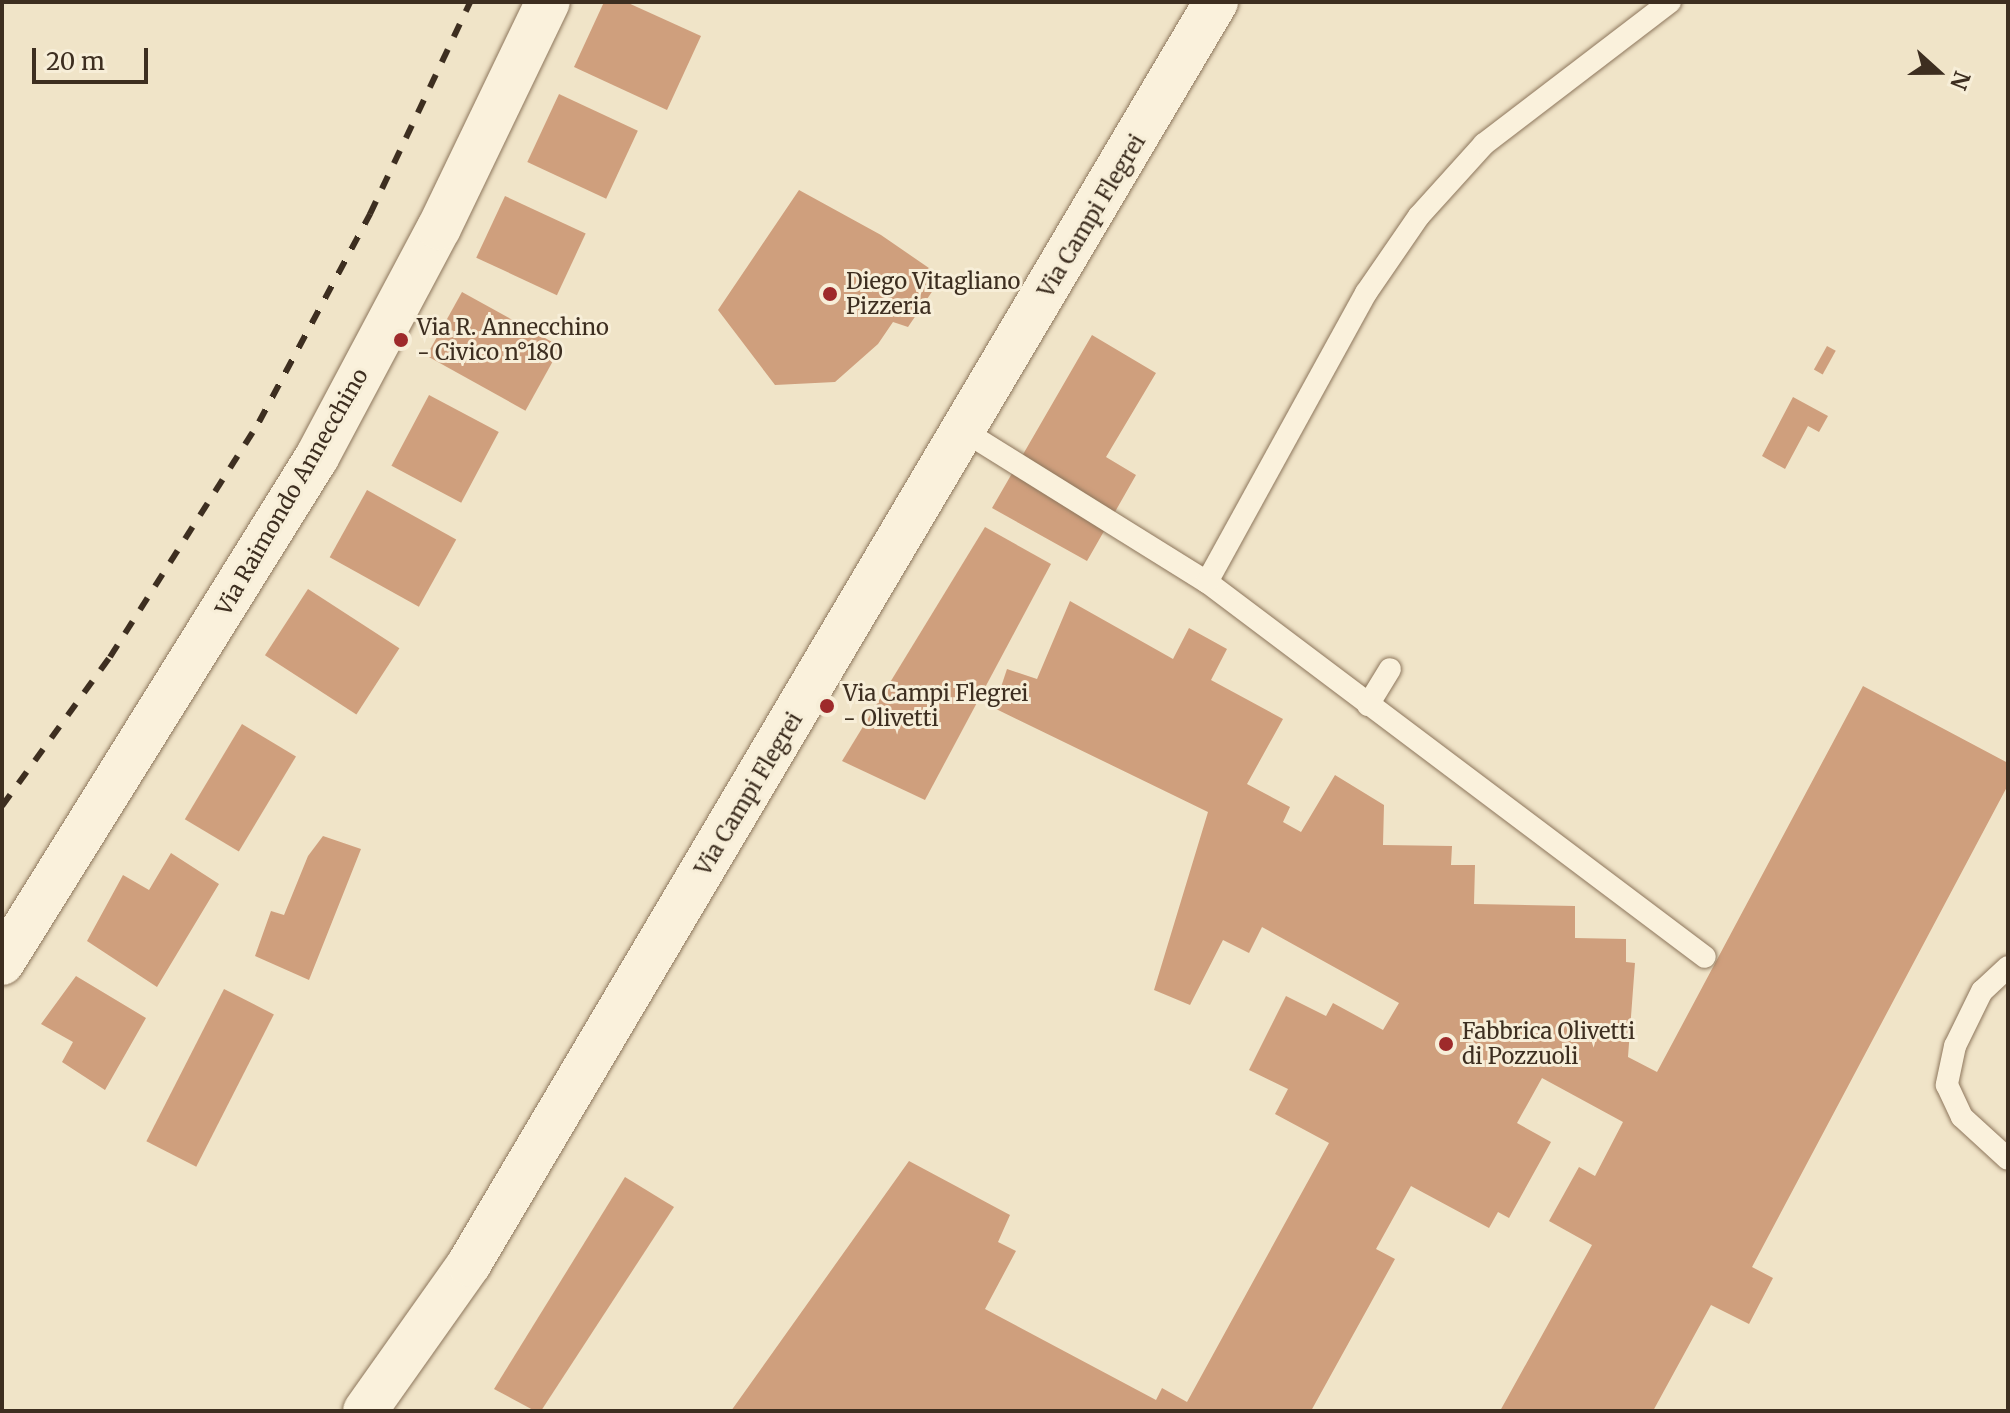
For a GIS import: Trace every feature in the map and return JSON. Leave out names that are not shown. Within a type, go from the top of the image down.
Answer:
[{"type":"main road","name":"Via Raimondo Annecchino","points":[[2,963],[317,457],[439,228],[548,2]]},
{"type":"main road","name":"Via Campi Flegrei","points":[[365,1411],[469,1264],[1216,2]]},
{"type":"lane","points":[[1207,582],[1366,293],[1419,216],[1484,144],[1670,2]]},
{"type":"lane","points":[[964,431],[1207,582],[1705,957]]},
{"type":"lane","points":[[1368,705],[1390,669]]},
{"type":"lane","points":[[2008,967],[1982,991],[1955,1046],[1947,1085],[1962,1117],[2008,1159]]},
{"type":"building","points":[[604,2],[626,2],[701,36],[667,110],[574,67]]},
{"type":"building","points":[[559,94],[638,131],[606,199],[527,162]]},
{"type":"building","name":"Diego Vitagliano Pizzeria","points":[[799,190],[881,235],[942,277],[908,327],[893,322],[878,344],[835,382],[775,385],[718,310]]},
{"type":"building","points":[[505,196],[586,234],[557,295],[476,258]]},
{"type":"building","points":[[462,292],[561,347],[525,411],[427,356]]},
{"type":"building","points":[[1092,335],[1156,373],[1106,457],[1136,475],[1087,561],[992,508]]},
{"type":"building","points":[[1827,346],[1836,351],[1823,374],[1814,370]]},
{"type":"building","points":[[429,395],[499,432],[461,503],[391,466]]},
{"type":"building","points":[[1793,397],[1828,416],[1819,432],[1808,426],[1785,469],[1762,456]]},
{"type":"building","points":[[367,490],[456,539],[419,607],[330,557]]},
{"type":"building","points":[[985,527],[1051,564],[925,800],[842,761]]},
{"type":"building","points":[[308,589],[399,648],[356,715],[265,655]]},
{"type":"building","name":"Fabbrica Olivetti di Pozzuoli","points":[[1070,601],[1173,659],[1189,628],[1227,649],[1211,680],[1283,719],[1247,784],[1290,807],[1283,822],[1301,832],[1335,775],[1384,805],[1383,845],[1452,846],[1451,865],[1475,865],[1474,904],[1575,906],[1575,938],[1626,939],[1626,962],[1635,963],[1628,1057],[1657,1072],[1863,686],[2008,763],[2008,785],[1752,1267],[1773,1278],[1749,1324],[1711,1305],[1653,1411],[1500,1411],[1592,1245],[1549,1221],[1579,1167],[1595,1176],[1623,1122],[1542,1078],[1517,1123],[1551,1142],[1509,1218],[1498,1212],[1489,1228],[1411,1186],[1376,1249],[1395,1259],[1311,1411],[731,1411],[909,1161],[1010,1215],[998,1242],[1016,1251],[985,1309],[1156,1400],[1162,1388],[1187,1402],[1329,1143],[1275,1114],[1288,1089],[1249,1070],[1286,996],[1326,1016],[1333,1003],[1383,1030],[1399,1003],[1262,927],[1249,953],[1223,940],[1190,1005],[1154,990],[1208,812],[994,708],[1007,669],[1037,679]]},
{"type":"building","points":[[242,724],[296,756],[239,852],[185,819]]},
{"type":"building","points":[[323,836],[361,849],[309,980],[255,956],[271,911],[284,915],[308,856]]},
{"type":"building","points":[[171,853],[219,884],[157,987],[87,941],[123,875],[149,890]]},
{"type":"building","points":[[76,976],[146,1018],[105,1090],[62,1062],[73,1042],[41,1024]]},
{"type":"building","points":[[224,989],[274,1014],[196,1167],[146,1141]]},
{"type":"building","points":[[625,1177],[674,1207],[541,1411],[535,1411],[494,1389]]},
{"type":"railway","points":[[2,806],[110,657],[259,422],[370,214],[470,2]]},
{"type":"place","name":"Diego Vitagliano Pizzeria","points":[[830,294]]},
{"type":"place","name":"Via R. Annecchino - Civico n°180","points":[[401,340]]},
{"type":"place","name":"Via Campi Flegrei - Olivetti","points":[[827,706]]},
{"type":"place","name":"Fabbrica Olivetti di Pozzuoli","points":[[1446,1044]]}]
